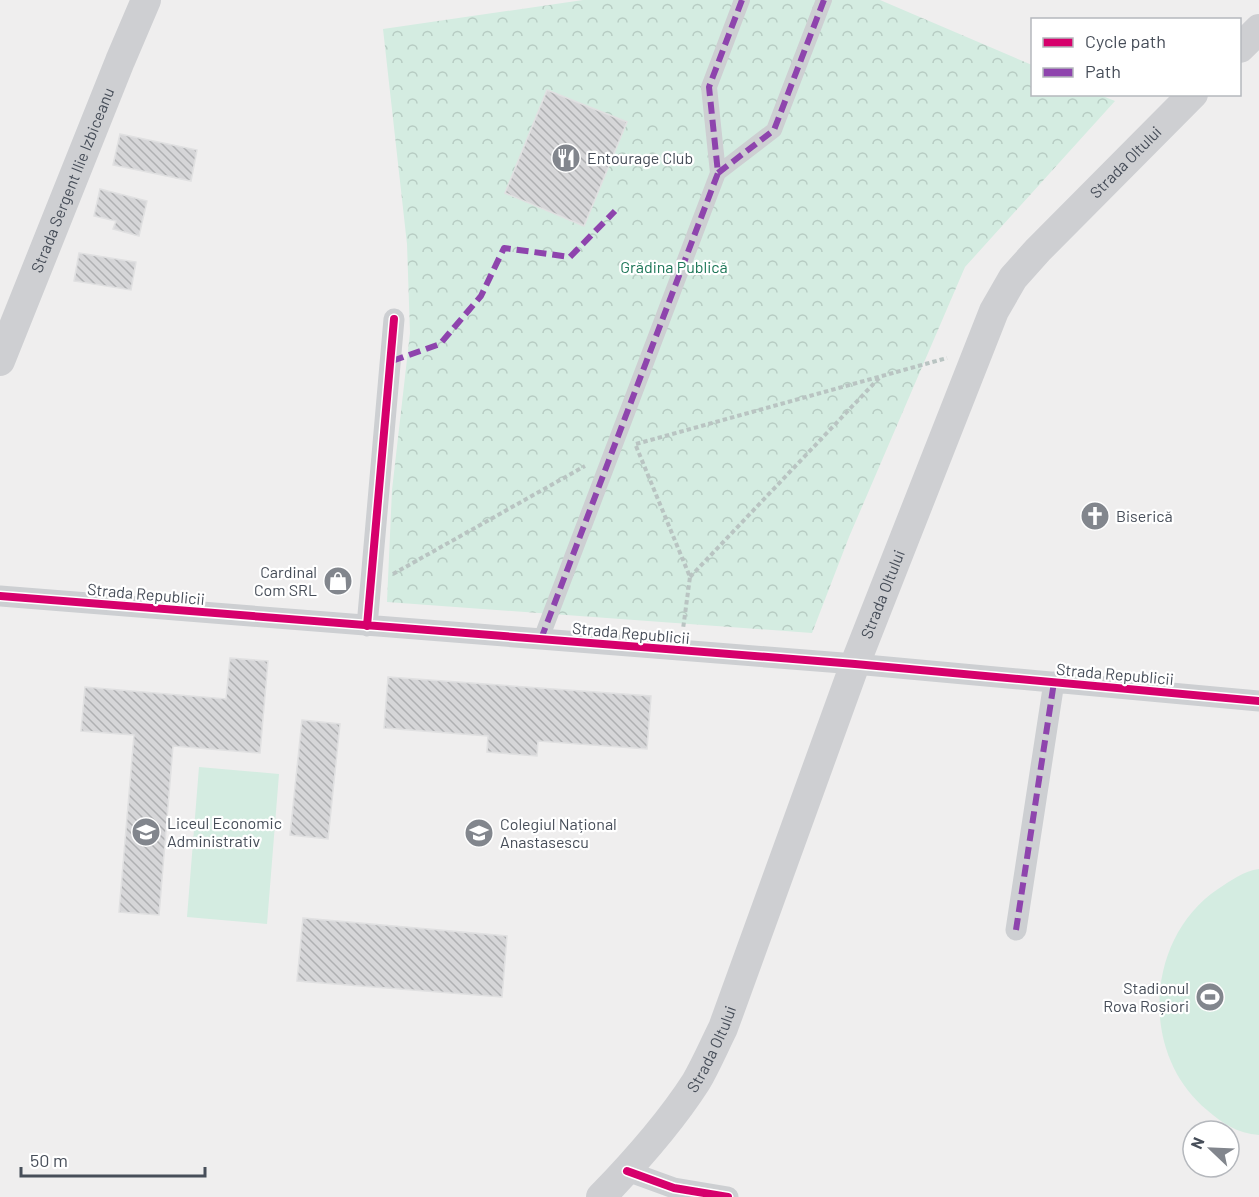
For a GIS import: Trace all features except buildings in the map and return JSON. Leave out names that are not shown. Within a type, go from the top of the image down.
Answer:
[{"type":"main road","name":"Strada Sergent Ilie Izbiceanu","points":[[0,361],[146,0]]},
{"type":"main road","points":[[1241,46],[1259,29]]},
{"type":"main road","name":"Strada Oltului","points":[[601,1197],[627,1171],[669,1120],[696,1082],[723,1028],[855,664],[994,311],[1013,278],[1038,249],[1191,96]]},
{"type":"street","points":[[541,639],[718,173],[709,87],[742,0]]},
{"type":"street","points":[[718,173],[774,130],[824,0]]},
{"type":"street","points":[[367,626],[394,319]]},
{"type":"street","name":"Strada Republicii","points":[[0,596],[855,664],[1259,701]]},
{"type":"street","points":[[1017,930],[1054,682]]},
{"type":"street","points":[[627,1171],[674,1188],[728,1197]]},
{"type":"path","points":[[680,650],[690,577],[635,444],[979,349]]},
{"type":"path","points":[[690,577],[882,376]]},
{"type":"path","points":[[370,587],[612,451]]},
{"type":"green space","name":"Grădina Publică","points":[[583,0],[880,0],[1031,65],[1031,96],[1102,96],[1115,101],[965,267],[849,537],[812,633],[387,602],[392,490],[410,333],[407,244],[383,29]]},
{"type":"green space","points":[[199,767],[279,774],[267,924],[187,917]]},
{"type":"green space","name":"Stadionul Rova Roșiori","points":[[1259,869],[1259,1135],[1241,1131],[1241,1119],[1219,1119],[1185,1086],[1170,1059],[1161,1028],[1160,997],[1165,966],[1176,936],[1194,910],[1218,889]]},
{"type":"marked path","points":[[541,639],[718,173],[709,87],[742,0]]},
{"type":"marked path","points":[[718,173],[774,130],[824,0]]},
{"type":"marked path","points":[[392,361],[440,344],[481,296],[504,248],[570,257],[615,211]]},
{"type":"marked path","points":[[1016,930],[1054,682]]},
{"type":"cycle path","points":[[367,626],[394,319]]},
{"type":"cycle path","points":[[0,596],[855,664],[1259,701]]},
{"type":"cycle path","points":[[627,1171],[674,1188],[728,1197]]},
{"type":"place","name":"Entourage Club","points":[[566,158]]},
{"type":"place","name":"Biserică","points":[[1095,516]]},
{"type":"place","name":"Cardinal Com SRL","points":[[338,581]]},
{"type":"place","name":"Liceul Economic Administrativ","points":[[146,832]]},
{"type":"place","name":"Colegiul Național Anastasescu","points":[[479,833]]},
{"type":"place","name":"Stadionul Rova Roșiori","points":[[1210,997]]}]
